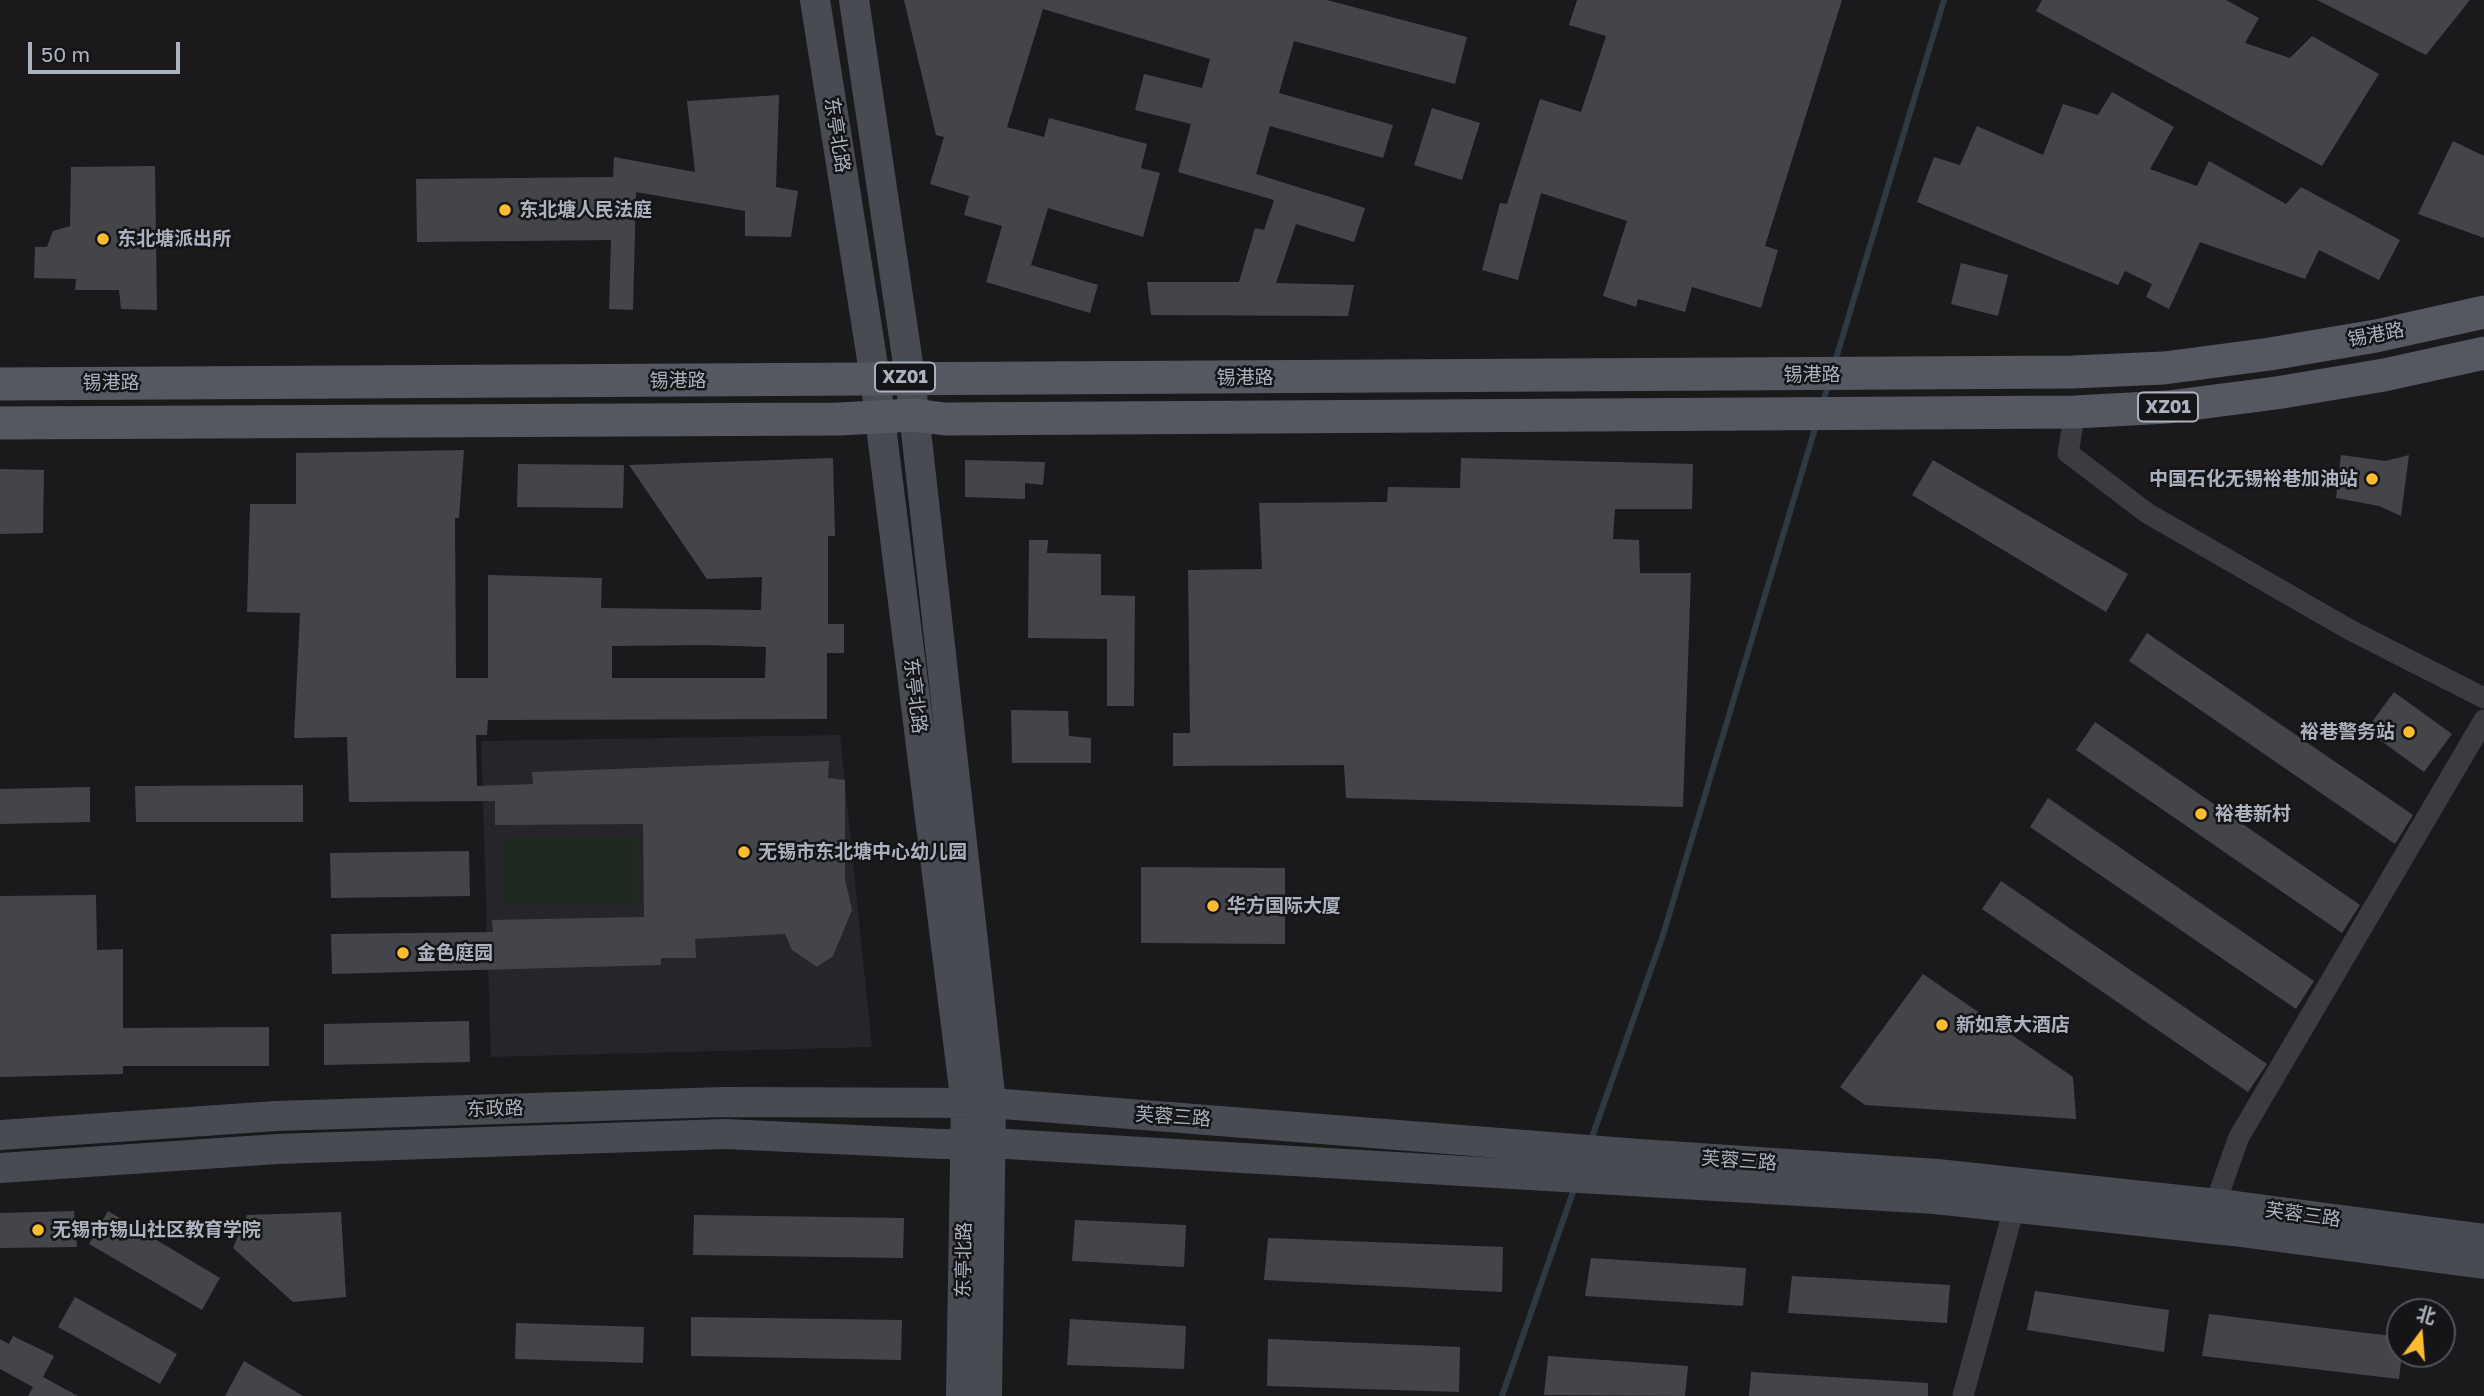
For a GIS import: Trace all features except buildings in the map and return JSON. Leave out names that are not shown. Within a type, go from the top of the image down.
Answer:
[{"type":"main road","name":"东亭北路","points":[[815,0],[876,378],[979,1104]]},
{"type":"main road","name":"东亭北路","points":[[854,0],[910,377],[979,1104],[961,1396]]},
{"type":"main road","name":"锡港路","points":[[0,384],[2073,372],[2164,368],[2376,336],[2484,312]]},
{"type":"main road","name":"锡港路","points":[[0,423],[914,415],[959,419],[2075,412],[2168,407],[2276,393],[2384,375],[2484,353]]},
{"type":"main road","name":"东政路","points":[[0,1135],[275,1116],[711,1102],[979,1104]]},
{"type":"main road","name":"芙蓉三路","points":[[979,1104],[1523,1143],[1638,1167],[2233,1231],[2484,1264]]},
{"type":"main road","name":"东政路","points":[[0,1168],[277,1149],[725,1134],[978,1144]]},
{"type":"main road","name":"东亭北路","points":[[978,1144],[986,1396]]},
{"type":"main road","name":"芙蓉三路","points":[[978,1144],[1521,1175],[1638,1167],[1937,1174],[2216,1204],[2484,1239]]},
{"type":"street","points":[[2075,412],[2068,453],[2147,513],[2350,629],[2484,698]]},
{"type":"street","points":[[2216,1204],[2239,1137],[2484,720]]},
{"type":"street","points":[[1964,1396],[2014,1208]]},
{"type":"shaded area","points":[[840,735],[872,1047],[491,1057],[481,741]]},
{"type":"shaded area","points":[[503,837],[639,837],[639,905],[503,905]]},
{"type":"waterway","points":[[1834,365],[1944,0]]},
{"type":"waterway","points":[[1822,405],[1829,382]]},
{"type":"waterway","points":[[1590,1143],[1663,935],[1817,422]]},
{"type":"waterway","points":[[1502,1396],[1575,1186]]},
{"type":"place","name":"东北塘人民法庭","points":[[505,210]]},
{"type":"place","name":"东北塘派出所","points":[[103,239]]},
{"type":"place","name":"中国石化无锡裕巷加油站","points":[[2372,479]]},
{"type":"place","name":"裕巷警务站","points":[[2409,732]]},
{"type":"place","name":"裕巷新村","points":[[2201,814]]},
{"type":"place","name":"无锡市东北塘中心幼儿园","points":[[744,852]]},
{"type":"place","name":"华方国际大厦","points":[[1213,906]]},
{"type":"place","name":"金色庭园","points":[[403,953]]},
{"type":"place","name":"新如意大酒店","points":[[1942,1025]]},
{"type":"place","name":"无锡市锡山社区教育学院","points":[[38,1230]]}]
